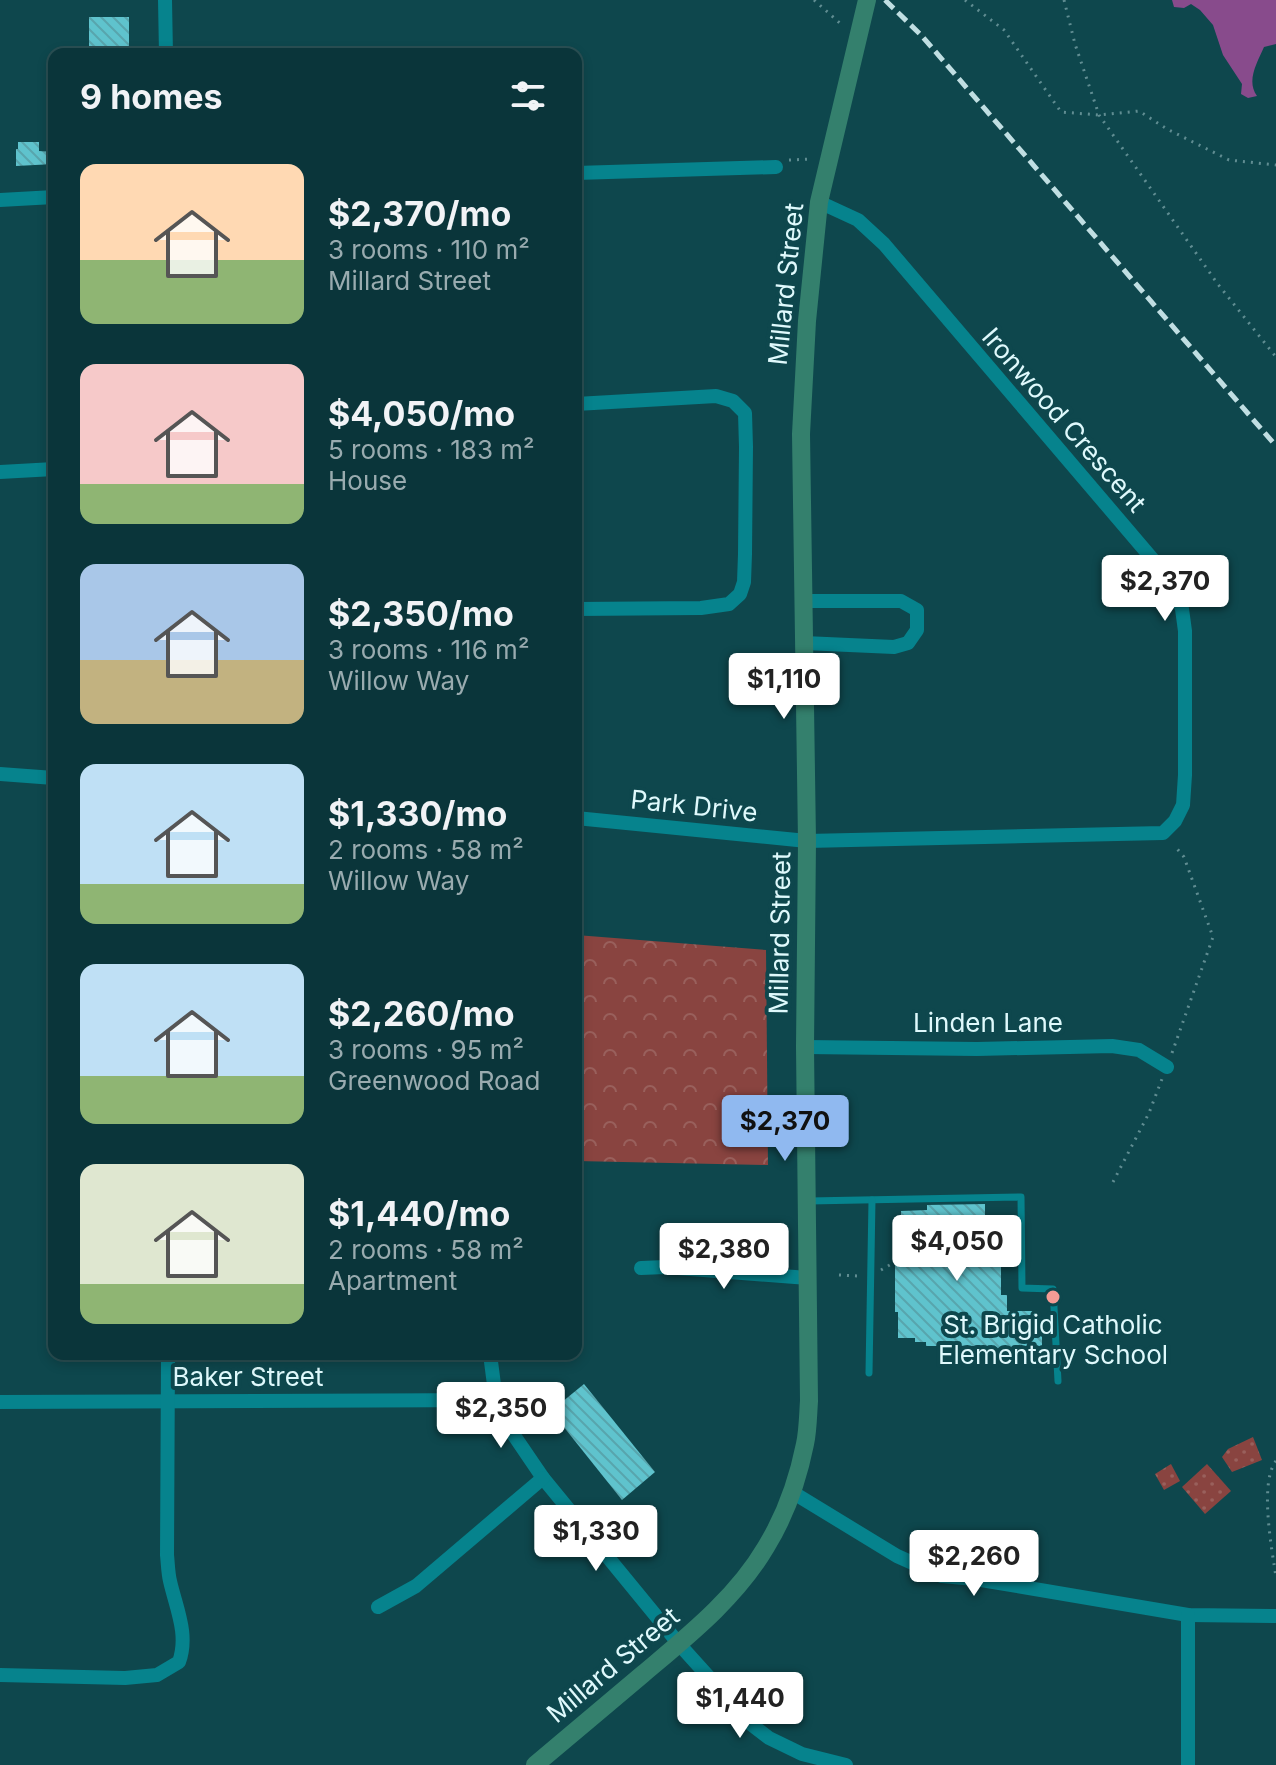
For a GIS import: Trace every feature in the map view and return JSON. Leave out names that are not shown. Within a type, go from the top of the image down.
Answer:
[{"type":"street","points":[[165,0],[166,48]]},
{"type":"street","name":"Millard Street","points":[[535,1765],[679,1644],[713,1613],[742,1580],[766,1547],[792,1492],[806,1442],[809,1401],[803,380],[819,202],[867,0]]},
{"type":"street","points":[[582,173],[776,167]]},
{"type":"street","points":[[0,200],[48,197]]},
{"type":"street","name":"Ironwood Crescent","points":[[819,202],[858,220],[884,244],[1172,582],[1182,609],[1185,631],[1185,775],[1183,805],[1175,821],[1163,833]]},
{"type":"street","points":[[582,404],[716,396],[733,401],[745,413],[746,447],[745,568],[740,594],[729,604],[701,608],[582,609]]},
{"type":"street","points":[[0,472],[48,469]]},
{"type":"street","points":[[803,601],[901,601],[917,610],[917,630],[908,643],[894,647],[804,643]]},
{"type":"street","points":[[0,774],[48,778]]},
{"type":"street","name":"Park Drive","points":[[582,819],[807,841]]},
{"type":"street","points":[[807,841],[1163,833]]},
{"type":"street","name":"Linden Lane","points":[[805,1047],[977,1049],[1112,1046],[1139,1050],[1167,1067]]},
{"type":"street","points":[[641,1268],[665,1267],[808,1278]]},
{"type":"street","points":[[0,1675],[93,1678],[157,1675],[179,1662],[183,1642],[182,1623],[170,1580],[167,1555],[168,1360]]},
{"type":"street","points":[[491,1360],[496,1400],[513,1434],[543,1478],[679,1644],[752,1725],[769,1738],[802,1754],[846,1765]]},
{"type":"street","name":"Baker Street","points":[[0,1402],[496,1400]]},
{"type":"street","points":[[378,1607],[416,1586],[543,1478]]},
{"type":"street","points":[[792,1492],[897,1556],[942,1576],[1188,1615],[1276,1616]]},
{"type":"street","points":[[1188,1615],[1188,1765]]},
{"type":"lane","points":[[807,1201],[1021,1197],[1022,1288],[1053,1289],[1058,1381]]},
{"type":"lane","points":[[869,1373],[872,1200]]},
{"type":"path","points":[[814,0],[857,38]]},
{"type":"path","points":[[965,0],[1004,30],[1061,112],[1099,115],[1139,111],[1167,129],[1229,160],[1276,165]]},
{"type":"path","points":[[1064,0],[1099,115],[1217,283],[1276,357]]},
{"type":"path","points":[[776,167],[791,159],[829,160]]},
{"type":"path","points":[[1113,1182],[1149,1113],[1213,937],[1184,857],[1163,833]]},
{"type":"path","points":[[1276,1461],[1268,1484],[1269,1526],[1276,1577]]},
{"type":"green space","points":[[582,935],[766,950],[768,1165],[582,1161]]},
{"type":"green space","points":[[1253,1437],[1262,1460],[1232,1472],[1222,1457],[1228,1449]]},
{"type":"green space","points":[[1171,1464],[1180,1481],[1164,1490],[1155,1474]]},
{"type":"green space","points":[[1207,1464],[1231,1491],[1205,1514],[1182,1487]]},
{"type":"shaded area","points":[[1172,0],[1276,0],[1276,44],[1264,47],[1256,66],[1252,84],[1257,96],[1248,98],[1241,94],[1242,84],[1223,55],[1213,25],[1200,10],[1191,4],[1184,8],[1174,7]]},
{"type":"building","points":[[89,17],[129,17],[129,48],[89,48]]},
{"type":"building","points":[[18,142],[39,142],[39,151],[48,152],[48,164],[16,166]]},
{"type":"building","points":[[985,1204],[985,1227],[1006,1227],[1006,1249],[1001,1249],[1001,1295],[1007,1295],[1007,1311],[1034,1311],[1035,1317],[1042,1317],[1042,1350],[1023,1350],[1023,1356],[1006,1356],[1006,1351],[983,1351],[983,1346],[926,1346],[926,1342],[915,1342],[915,1338],[898,1338],[895,1228],[901,1228],[901,1211],[927,1210],[927,1205]]},
{"type":"building","points":[[584,1384],[655,1472],[622,1500],[551,1411]]},
{"type":"railway","points":[[885,0],[921,35],[1276,446]]},
{"type":"place","name":"St. Brigid Catholic Elementary School","points":[[1053,1297]]}]
